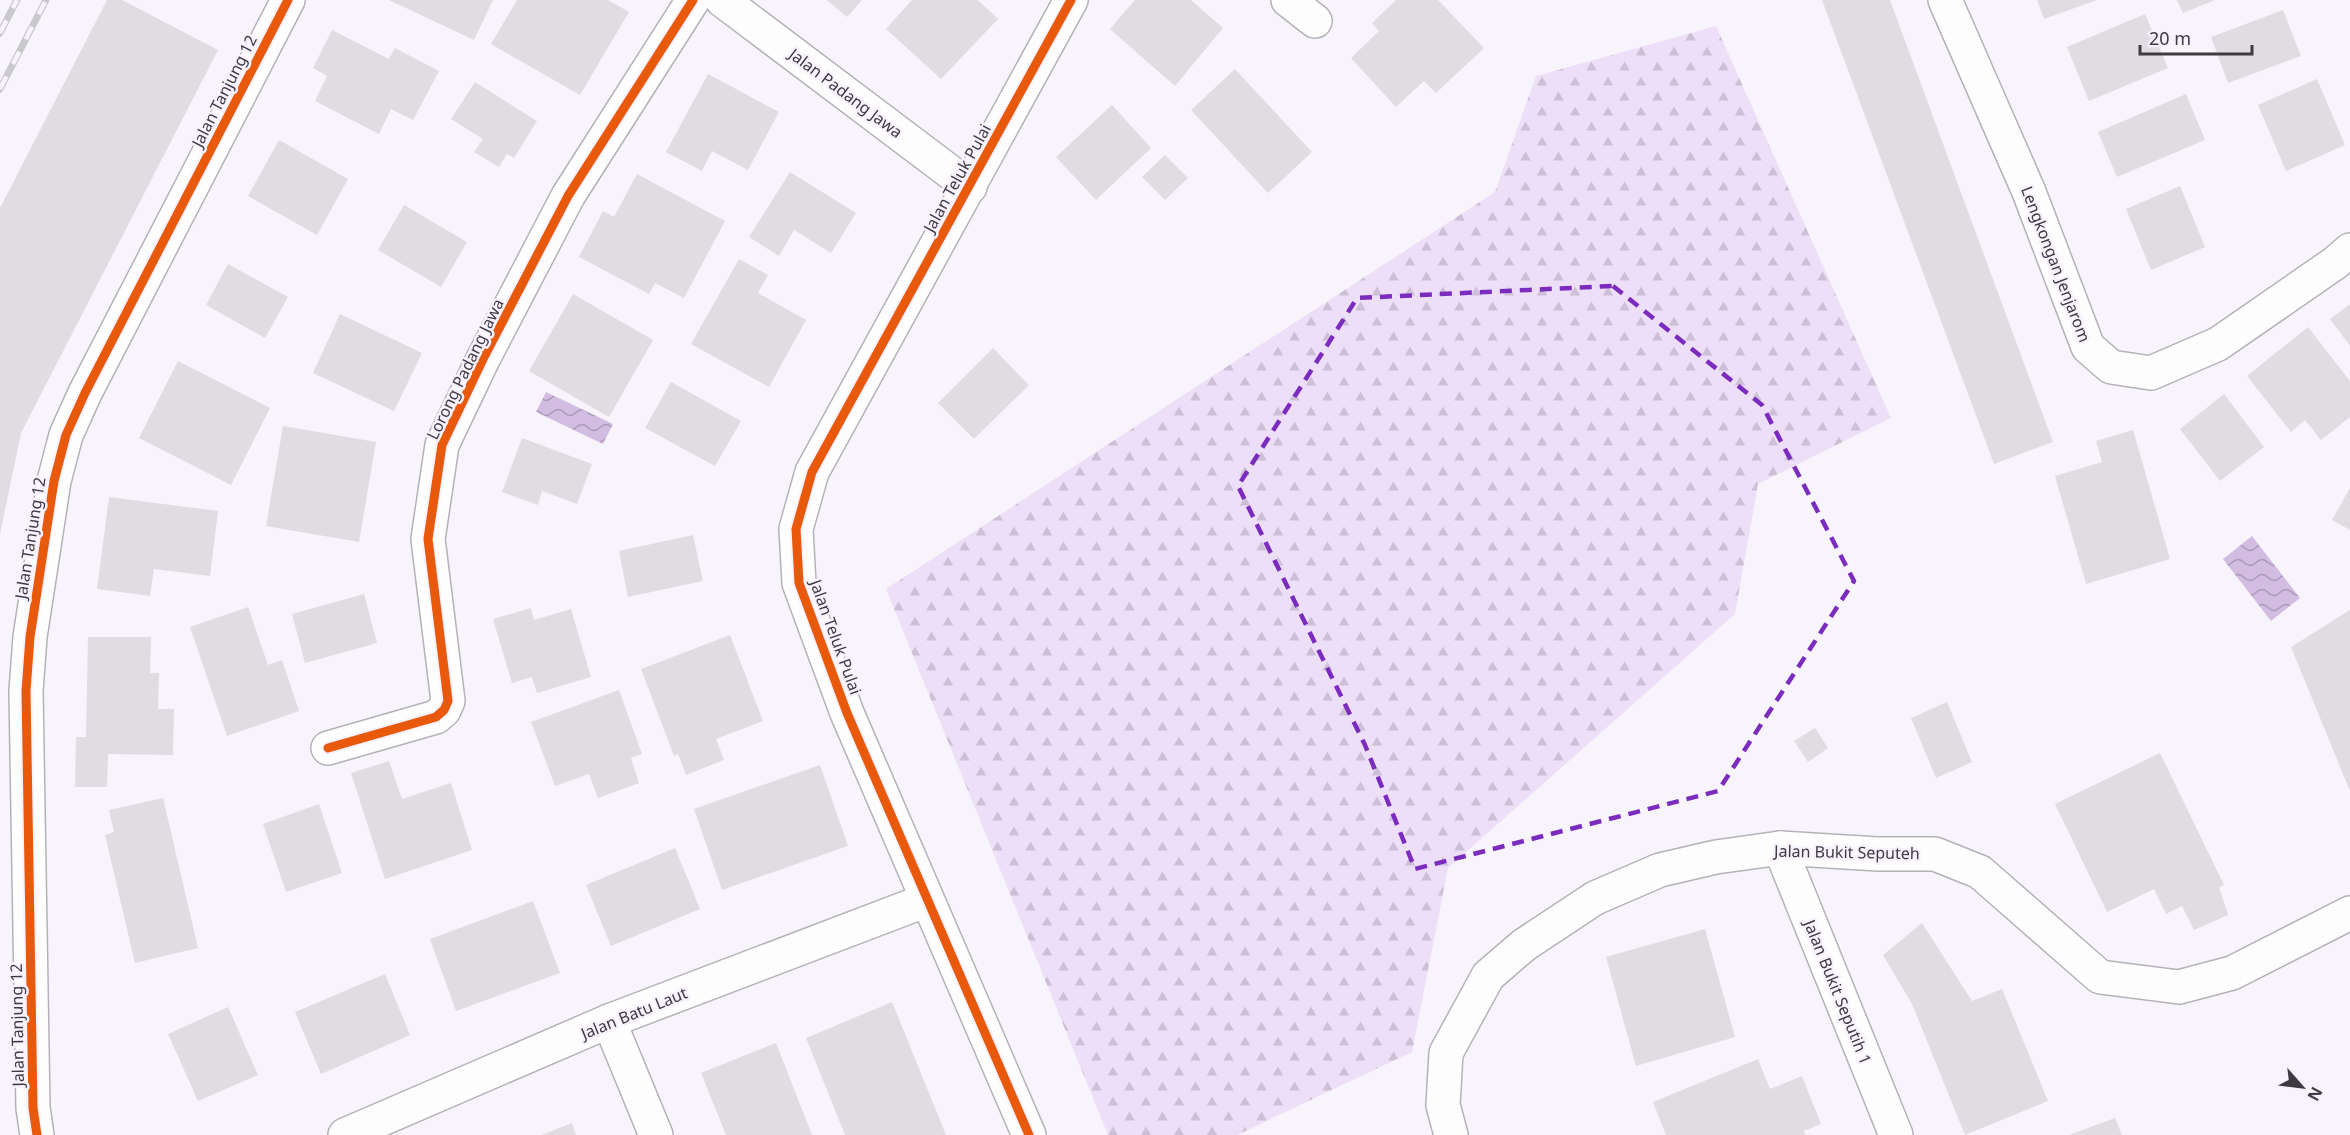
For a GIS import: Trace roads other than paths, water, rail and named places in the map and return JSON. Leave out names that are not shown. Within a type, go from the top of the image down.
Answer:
[{"type":"street","name":"Jalan Tanjung 12","points":[[37,1135],[33,1108],[13,690],[30,637],[54,481],[66,435],[85,393],[288,0]]},
{"type":"street","name":"Lorong Padang Jawa","points":[[328,748],[436,717],[444,710],[448,701],[429,539],[442,445],[483,359],[568,196],[693,0]]},
{"type":"street","name":"Jalan Padang Jawa","points":[[722,0],[970,187]]},
{"type":"street","name":"Jalan Teluk Pulai","points":[[1029,1135],[847,713],[799,583],[796,529],[812,472],[1071,0]]},
{"type":"street","points":[[1288,0],[1315,21]]},
{"type":"street","name":"Lengkongan Jenjarom","points":[[1945,0],[2029,192],[2088,348],[2111,367],[2151,373],[2218,344],[2335,263],[2350,250]]},
{"type":"street","name":"Jalan Bukit Seputeh","points":[[1450,1135],[1443,1105],[1446,1053],[1466,1012],[1488,976],[1524,945],[1595,898],[1660,870],[1716,857],[1780,848],[1878,854],[1935,854],[1980,872],[2100,977],[2179,987],[2232,974],[2350,913]]},
{"type":"street","name":"Jalan Bukit Seputih 1","points":[[1780,848],[1896,1135]]},
{"type":"street","name":"Jalan Batu Laut","points":[[345,1135],[609,1021],[927,900]]},
{"type":"street","points":[[609,1021],[656,1135]]},
{"type":"water","points":[[546,392],[613,424],[603,444],[536,412]]},
{"type":"water","points":[[2252,536],[2300,598],[2271,621],[2223,559]]},
{"type":"railway","points":[[0,33],[17,0]]},
{"type":"railway","points":[[0,89],[46,0]]}]
